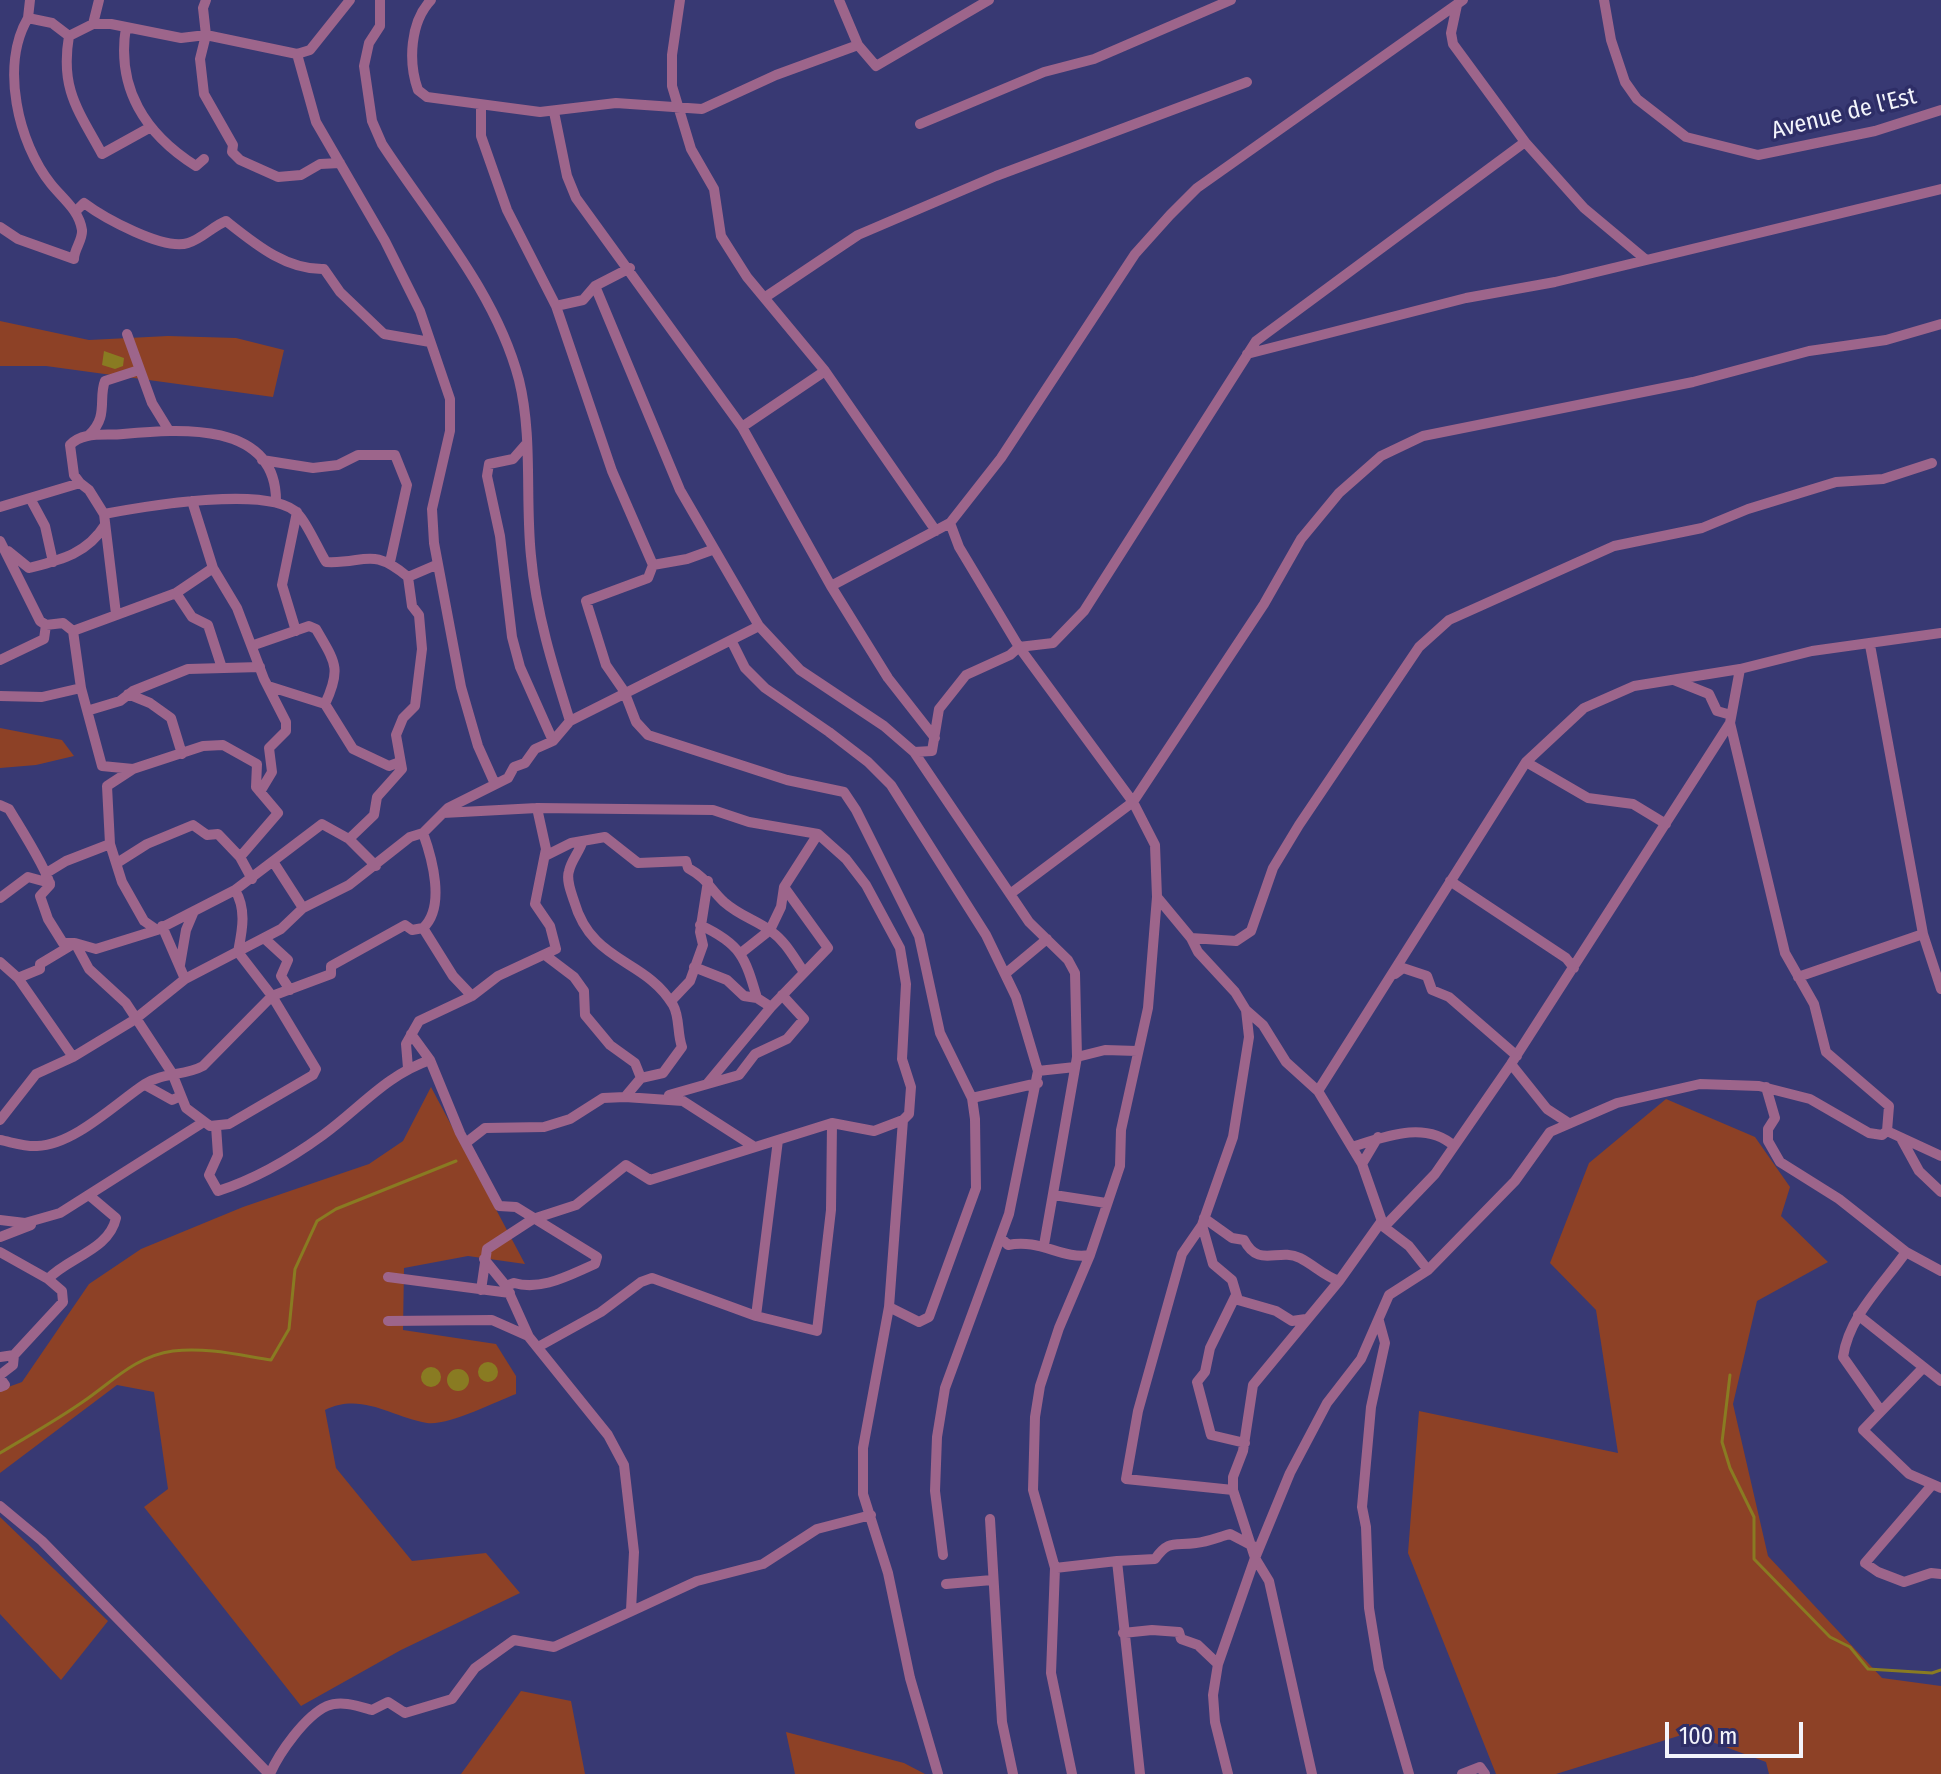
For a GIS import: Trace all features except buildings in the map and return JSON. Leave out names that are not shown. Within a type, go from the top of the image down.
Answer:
[{"type":"street","points":[[0,227],[18,239],[74,259],[82,232],[76,211],[45,176],[20,133],[13,112],[11,63],[19,33],[28,18],[30,0]]},
{"type":"street","points":[[93,24],[99,0]]},
{"type":"street","points":[[206,0],[203,8],[206,35],[200,59],[204,94],[233,145],[232,152],[240,160],[278,177],[301,175],[320,164],[340,163]]},
{"type":"street","points":[[69,36],[93,24],[181,38],[206,35],[297,54],[310,50],[350,0]]},
{"type":"street","points":[[380,0],[380,26],[369,43],[364,66],[372,121],[382,144],[498,320],[519,381],[527,443],[531,556],[540,622],[570,721]]},
{"type":"street","points":[[431,0],[417,19],[412,56],[418,90],[427,97],[481,105],[554,112],[616,103],[702,109],[776,75],[858,45]]},
{"type":"street","points":[[680,0],[672,55],[672,86],[691,149],[714,189],[721,236],[747,277],[767,296],[825,371],[936,531]]},
{"type":"street","points":[[839,0],[858,45],[869,62],[876,66],[989,0]]},
{"type":"street","points":[[920,124],[1044,72],[1094,59],[1231,0]]},
{"type":"street","name":"Avenue de l'Est","points":[[1604,0],[1611,40],[1625,82],[1637,99],[1686,137],[1758,155],[1875,131],[1941,110]]},
{"type":"street","points":[[1460,3],[1451,33],[1453,44],[1525,142],[1584,208],[1645,259]]},
{"type":"street","points":[[831,586],[950,523],[1001,458],[1135,254],[1197,188],[1460,3]]},
{"type":"street","points":[[28,18],[52,23],[69,36]]},
{"type":"street","points":[[126,27],[122,52],[128,90],[149,128],[172,151],[196,166],[204,159]]},
{"type":"street","points":[[69,36],[64,65],[70,93],[102,154],[149,128]]},
{"type":"street","points":[[297,54],[309,104],[420,311],[450,399],[450,431],[432,509],[436,565],[451,620],[461,687],[478,746],[495,784]]},
{"type":"street","points":[[767,296],[858,235],[996,176],[1247,82]]},
{"type":"street","points":[[481,105],[481,136],[507,210],[556,306],[612,471],[653,565],[648,578],[586,601],[606,665],[624,691],[636,722],[659,741],[787,780],[837,789],[849,796],[919,936],[940,1033],[972,1098],[977,1133],[976,1188],[929,1317],[919,1322],[889,1307]]},
{"type":"street","points":[[554,112],[567,176],[576,198],[630,268],[742,427],[831,586],[888,678],[935,738]]},
{"type":"street","points":[[914,752],[932,751],[939,709],[966,675],[1010,655],[1019,647],[1053,643],[1084,611],[1256,341],[1525,142]]},
{"type":"street","points":[[1245,354],[1466,298],[1555,282],[1941,189]]},
{"type":"street","points":[[76,211],[84,203],[108,221],[179,245],[190,243],[226,221],[276,257],[307,270],[324,269],[340,292],[384,334],[430,342]]},
{"type":"street","points":[[556,306],[583,300],[595,286],[630,268]]},
{"type":"street","points":[[595,286],[680,490],[712,550],[759,626],[800,670],[884,726],[914,752],[1010,894],[1068,960],[1075,973],[1076,1062],[1044,1245]]},
{"type":"street","points":[[1010,894],[1133,802],[1264,604],[1301,539],[1339,493],[1381,456],[1423,436],[1693,382],[1780,358],[1886,340],[1941,324]]},
{"type":"street","points":[[127,334],[156,412],[168,429]]},
{"type":"street","points":[[116,614],[104,520],[89,490],[74,475],[70,445],[97,427],[105,404],[102,388],[105,381],[139,370]]},
{"type":"street","points":[[742,427],[825,371]]},
{"type":"street","points":[[89,435],[168,429],[235,439],[262,460],[276,482],[276,502]]},
{"type":"street","points":[[527,443],[513,459],[489,464],[487,476],[500,536],[512,637],[520,667],[553,741]]},
{"type":"street","points":[[262,460],[313,468],[338,465],[358,455],[395,455],[407,485],[398,512],[390,562]]},
{"type":"street","points":[[1191,938],[1236,941],[1251,931],[1273,868],[1299,825],[1419,647],[1449,620],[1614,546],[1702,528],[1748,509],[1836,482],[1883,479],[1932,463]]},
{"type":"street","points":[[0,507],[80,483]]},
{"type":"street","points":[[2,545],[29,568],[83,550],[104,520],[146,505],[259,497],[297,512],[326,562],[358,557],[390,562],[408,577],[412,606],[419,615],[422,649],[415,706],[397,727],[402,771],[377,797],[374,815],[349,839]]},
{"type":"street","points":[[31,500],[45,526],[53,562]]},
{"type":"street","points":[[192,501],[213,568],[254,645],[260,667],[286,722],[286,731],[269,748],[272,772],[260,792]]},
{"type":"street","points":[[296,631],[282,585],[297,512]]},
{"type":"street","points":[[950,523],[959,547],[1019,647],[1133,802],[1155,845],[1157,897],[1148,1008],[1121,1130],[1120,1166],[1090,1255],[1059,1328],[1040,1386],[1035,1417],[1033,1490],[1055,1568],[1051,1673],[1072,1774]]},
{"type":"street","points":[[0,660],[44,639],[46,625],[31,608],[2,545]]},
{"type":"street","points":[[653,565],[687,559],[712,550]]},
{"type":"street","points":[[408,577],[436,565]]},
{"type":"street","points":[[73,631],[176,593],[213,568]]},
{"type":"street","points":[[176,593],[192,617],[208,625],[222,668]]},
{"type":"street","points":[[46,625],[63,623],[73,631],[81,688],[90,710],[99,763],[120,770],[133,769],[223,745],[258,766],[256,787],[278,813],[240,857]]},
{"type":"street","points":[[254,645],[309,626],[316,629],[333,661],[336,679],[325,704]]},
{"type":"street","points":[[423,833],[432,858],[434,914],[423,928],[412,930],[405,925],[331,966],[331,974],[272,996],[203,1066],[189,1073],[172,1073],[145,1085],[105,1114],[54,1142],[37,1146],[0,1138],[2,1119],[36,1074],[73,1057],[134,1020],[185,979],[281,929],[303,908],[349,885],[410,837],[423,833],[443,813],[508,778],[508,774],[525,763],[535,749],[553,741],[570,721],[624,691],[668,674],[759,626]]},
{"type":"street","points":[[1318,1091],[1526,762],[1548,738],[1584,708],[1634,686],[1740,669],[1812,651],[1941,633]]},
{"type":"street","points":[[732,642],[745,668],[765,688],[859,754],[891,785],[904,812],[950,874],[1005,974],[1038,1071],[1038,1083],[1002,1239],[945,1388],[936,1465],[943,1555]]},
{"type":"street","points":[[1870,645],[1923,934],[1941,989]]},
{"type":"street","points":[[90,710],[120,701],[128,694],[188,669],[260,667]]},
{"type":"street","points":[[1312,1774],[1269,1581],[1254,1552],[1233,1490],[1233,1477],[1245,1443],[1253,1385],[1383,1225],[1435,1174],[1514,1060],[1730,719],[1740,669]]},
{"type":"street","points":[[1228,1774],[1215,1722],[1213,1695],[1218,1664],[1254,1552],[1290,1473],[1327,1403],[1361,1359],[1389,1295],[1428,1270],[1515,1181],[1550,1132],[1567,1122],[1617,1103],[1700,1084],[1766,1087],[1810,1099],[1869,1133],[1882,1135],[1887,1131],[1889,1106],[1826,1052],[1814,1004],[1785,953],[1730,719],[1717,711],[1709,694],[1672,679]]},
{"type":"street","points":[[268,686],[325,704],[353,749],[389,766],[400,762]]},
{"type":"street","points":[[0,696],[42,697],[81,688]]},
{"type":"street","points":[[128,694],[150,703],[171,718],[182,754]]},
{"type":"street","points":[[1526,762],[1588,798],[1633,804],[1666,824]]},
{"type":"street","points":[[133,769],[107,786],[110,844],[122,882],[138,905],[141,918],[160,928],[185,979]]},
{"type":"street","points":[[0,805],[9,809],[49,878]]},
{"type":"street","points":[[443,813],[537,808],[713,810],[749,822],[818,834],[846,859],[866,885],[900,948],[906,984],[902,1059],[911,1087],[909,1114],[903,1120],[874,1131],[832,1123],[650,1180],[626,1165],[576,1205],[533,1219],[487,1249],[481,1290]]},
{"type":"street","points":[[408,1068],[406,1044],[419,1021],[472,996],[498,976],[556,948],[550,926],[535,904],[545,856],[537,808]]},
{"type":"street","points":[[110,844],[66,861],[49,878],[40,896],[48,919],[63,943],[96,949],[160,928],[235,890],[322,824],[349,839],[376,866]]},
{"type":"street","points":[[117,863],[147,844],[193,825],[207,835],[218,834],[225,838],[252,879]]},
{"type":"street","points":[[741,953],[770,930],[781,907],[784,887],[818,834]]},
{"type":"street","points":[[545,856],[571,843],[605,837],[638,863],[686,861],[688,868],[708,879],[721,900],[744,919],[770,930],[804,972]]},
{"type":"street","points":[[582,843],[568,874],[586,931],[598,945],[647,976],[675,1008],[682,1051],[660,1076],[641,1078],[625,1097]]},
{"type":"street","points":[[274,863],[303,908]]},
{"type":"street","points":[[0,898],[28,877],[49,878]]},
{"type":"street","points":[[671,1001],[690,981],[703,945],[700,925],[708,879]]},
{"type":"street","points":[[1450,881],[1566,958],[1574,968]]},
{"type":"street","points":[[707,1084],[771,1007],[829,946],[784,887]]},
{"type":"street","points":[[235,890],[241,900],[240,914],[245,928],[238,952]]},
{"type":"street","points":[[1157,897],[1246,1010],[1263,1025],[1286,1062],[1318,1091],[1362,1164],[1383,1225],[1409,1246],[1428,1270]]},
{"type":"street","points":[[180,965],[187,924],[194,911]]},
{"type":"street","points":[[700,925],[718,933],[741,953],[754,980],[757,998]]},
{"type":"street","points":[[423,928],[455,979],[472,996]]},
{"type":"street","points":[[1798,977],[1923,934]]},
{"type":"street","points":[[264,938],[288,960],[281,976],[290,990]]},
{"type":"street","points":[[1005,974],[1047,939]]},
{"type":"street","points":[[18,978],[40,969],[40,964],[75,943]]},
{"type":"street","points":[[75,943],[89,969],[110,985],[172,1073],[177,1098]]},
{"type":"street","points":[[145,1085],[177,1098],[202,1123],[216,1126],[229,1124],[315,1072],[272,996],[238,952]]},
{"type":"street","points":[[545,955],[574,977],[586,996],[585,1015],[610,1045],[635,1063],[641,1078]]},
{"type":"street","points":[[0,962],[18,978],[73,1057]]},
{"type":"street","points":[[694,967],[727,980],[749,998],[757,998],[771,1007]]},
{"type":"street","points":[[1391,978],[1403,968],[1427,976],[1432,990],[1449,997],[1514,1060],[1547,1109],[1567,1122]]},
{"type":"street","points":[[659,1098],[739,1075],[755,1054],[780,1044],[803,1025],[804,1019],[782,995]]},
{"type":"street","points":[[1233,1490],[1126,1479],[1138,1411],[1182,1254],[1203,1222],[1233,1137],[1249,1037],[1246,1010]]},
{"type":"street","points":[[1249,1037],[1263,1025]]},
{"type":"street","points":[[388,1277],[481,1290],[508,1290],[514,1283],[524,1287],[548,1283],[598,1261],[576,1242],[516,1207],[499,1206],[430,1060],[411,1034]]},
{"type":"street","points":[[1038,1071],[1076,1062],[1105,1050],[1137,1051]]},
{"type":"street","points":[[216,1126],[218,1155],[209,1175],[218,1191],[263,1173],[323,1135],[408,1068],[430,1060]]},
{"type":"street","points":[[972,1098],[1038,1083]]},
{"type":"street","points":[[1766,1087],[1775,1118],[1768,1129],[1768,1141],[1776,1157],[1839,1199],[1906,1252],[1941,1271]]},
{"type":"street","points":[[467,1142],[485,1128],[544,1127],[570,1119],[603,1098],[625,1097],[659,1098],[692,1104],[753,1146]]},
{"type":"street","points":[[903,1120],[889,1307],[863,1448],[863,1494],[888,1573],[910,1678],[938,1774]]},
{"type":"street","points":[[0,1237],[90,1196],[128,1167],[202,1123]]},
{"type":"street","points":[[538,1347],[601,1312],[641,1282],[652,1278],[756,1316],[819,1329],[831,1210],[832,1123]]},
{"type":"street","points":[[1887,1131],[1941,1156]]},
{"type":"street","points":[[1352,1147],[1378,1137],[1413,1132],[1443,1137],[1454,1146]]},
{"type":"street","points":[[1362,1164],[1378,1137]]},
{"type":"street","points":[[756,1316],[770,1224],[778,1140]]},
{"type":"street","points":[[1901,1140],[1919,1171],[1941,1192]]},
{"type":"street","points":[[1054,1195],[1106,1203]]},
{"type":"street","points":[[48,1279],[104,1240],[114,1228],[116,1218],[90,1196]]},
{"type":"street","points":[[0,1220],[38,1221]]},
{"type":"street","points":[[1203,1222],[1232,1238],[1244,1240],[1250,1251],[1259,1256],[1299,1257],[1318,1272],[1339,1281]]},
{"type":"street","points":[[1203,1222],[1213,1264],[1232,1280],[1235,1297],[1197,1382],[1211,1435],[1245,1443]]},
{"type":"street","points":[[1002,1239],[1008,1245],[1044,1245],[1078,1257],[1090,1255]]},
{"type":"street","points":[[0,1252],[48,1279],[62,1291],[63,1302],[14,1355],[13,1365],[0,1376],[5,1385],[0,1387]]},
{"type":"street","points":[[1881,1411],[1843,1357],[1845,1339],[1858,1315],[1906,1252]]},
{"type":"street","points":[[484,1259],[508,1290],[529,1337],[608,1435],[624,1465],[634,1552],[631,1610]]},
{"type":"street","points":[[1389,1295],[1379,1322],[1385,1343],[1371,1407],[1362,1507],[1366,1527],[1369,1608],[1379,1669],[1409,1774]]},
{"type":"street","points":[[1235,1297],[1242,1303],[1276,1311],[1294,1322],[1308,1318]]},
{"type":"street","points":[[1858,1315],[1897,1350],[1941,1381]]},
{"type":"street","points":[[388,1321],[452,1323],[492,1320],[529,1337]]},
{"type":"street","points":[[0,1357],[14,1355]]},
{"type":"street","points":[[1922,1369],[1864,1432],[1899,1466],[1936,1487],[1865,1563],[1904,1582],[1931,1573],[1941,1574]]},
{"type":"street","points":[[0,1506],[42,1541],[269,1774],[308,1721],[327,1706],[353,1704],[372,1710],[388,1702],[405,1713],[452,1699],[475,1668],[510,1642],[517,1640],[554,1647],[697,1581],[763,1564],[817,1529],[871,1515]]},
{"type":"street","points":[[990,1519],[1002,1722],[1013,1774]]},
{"type":"street","points":[[1055,1568],[1155,1559],[1164,1546],[1173,1542],[1194,1544],[1230,1534],[1254,1552]]},
{"type":"street","points":[[1117,1561],[1140,1774]]},
{"type":"street","points":[[946,1584],[992,1580]]},
{"type":"street","points":[[1123,1633],[1152,1630],[1179,1632],[1181,1639],[1198,1645],[1218,1664]]},
{"type":"street","points":[[1462,1774],[1477,1767],[1485,1774]]},
{"type":"shaded area","points":[[0,321],[89,340],[168,336],[236,338],[284,350],[273,397],[46,366],[0,366]]},
{"type":"shaded area","points":[[104,351],[124,358],[123,366],[115,369],[102,365]]},
{"type":"shaded area","points":[[0,728],[62,740],[74,756],[36,765],[0,768]]},
{"type":"shaded area","points":[[431,1087],[525,1264],[468,1256],[404,1268],[403,1330],[496,1344],[516,1376],[516,1394],[436,1423],[414,1420],[364,1405],[339,1405],[325,1410],[336,1468],[412,1561],[486,1553],[520,1593],[401,1650],[301,1706],[144,1507],[168,1489],[154,1392],[117,1385],[0,1473],[0,1390],[22,1382],[89,1284],[141,1249],[243,1207],[369,1164],[403,1141]]},
{"type":"shaded area","points":[[1666,1099],[1755,1137],[1790,1187],[1781,1216],[1828,1262],[1757,1301],[1733,1404],[1768,1556],[1882,1678],[1941,1686],[1941,1774],[1769,1774],[1766,1762],[1688,1733],[1556,1774],[1496,1774],[1408,1553],[1419,1411],[1618,1453],[1596,1310],[1550,1263],[1589,1163]]},
{"type":"shaded area","points":[[488,1362],[495,1365],[498,1372],[495,1379],[488,1382],[481,1379],[478,1372],[481,1365]]},
{"type":"shaded area","points":[[431,1367],[438,1370],[441,1377],[438,1384],[431,1387],[424,1384],[421,1377],[424,1370]]},
{"type":"shaded area","points":[[458,1369],[466,1372],[469,1380],[466,1388],[458,1391],[450,1388],[447,1380],[450,1372]]},
{"type":"shaded area","points":[[0,1517],[108,1621],[61,1680],[0,1614]]},
{"type":"shaded area","points":[[521,1691],[571,1701],[585,1774],[461,1774]]},
{"type":"shaded area","points":[[786,1732],[904,1763],[925,1774],[795,1774]]},
{"type":"waterway","points":[[0,1453],[148,1358],[173,1351],[198,1350],[271,1360],[289,1329],[295,1269],[317,1221],[336,1209],[456,1161]]},
{"type":"waterway","points":[[1730,1375],[1722,1442],[1730,1468],[1754,1517],[1754,1559],[1830,1637],[1850,1647],[1868,1669],[1932,1673],[1941,1670]]}]
